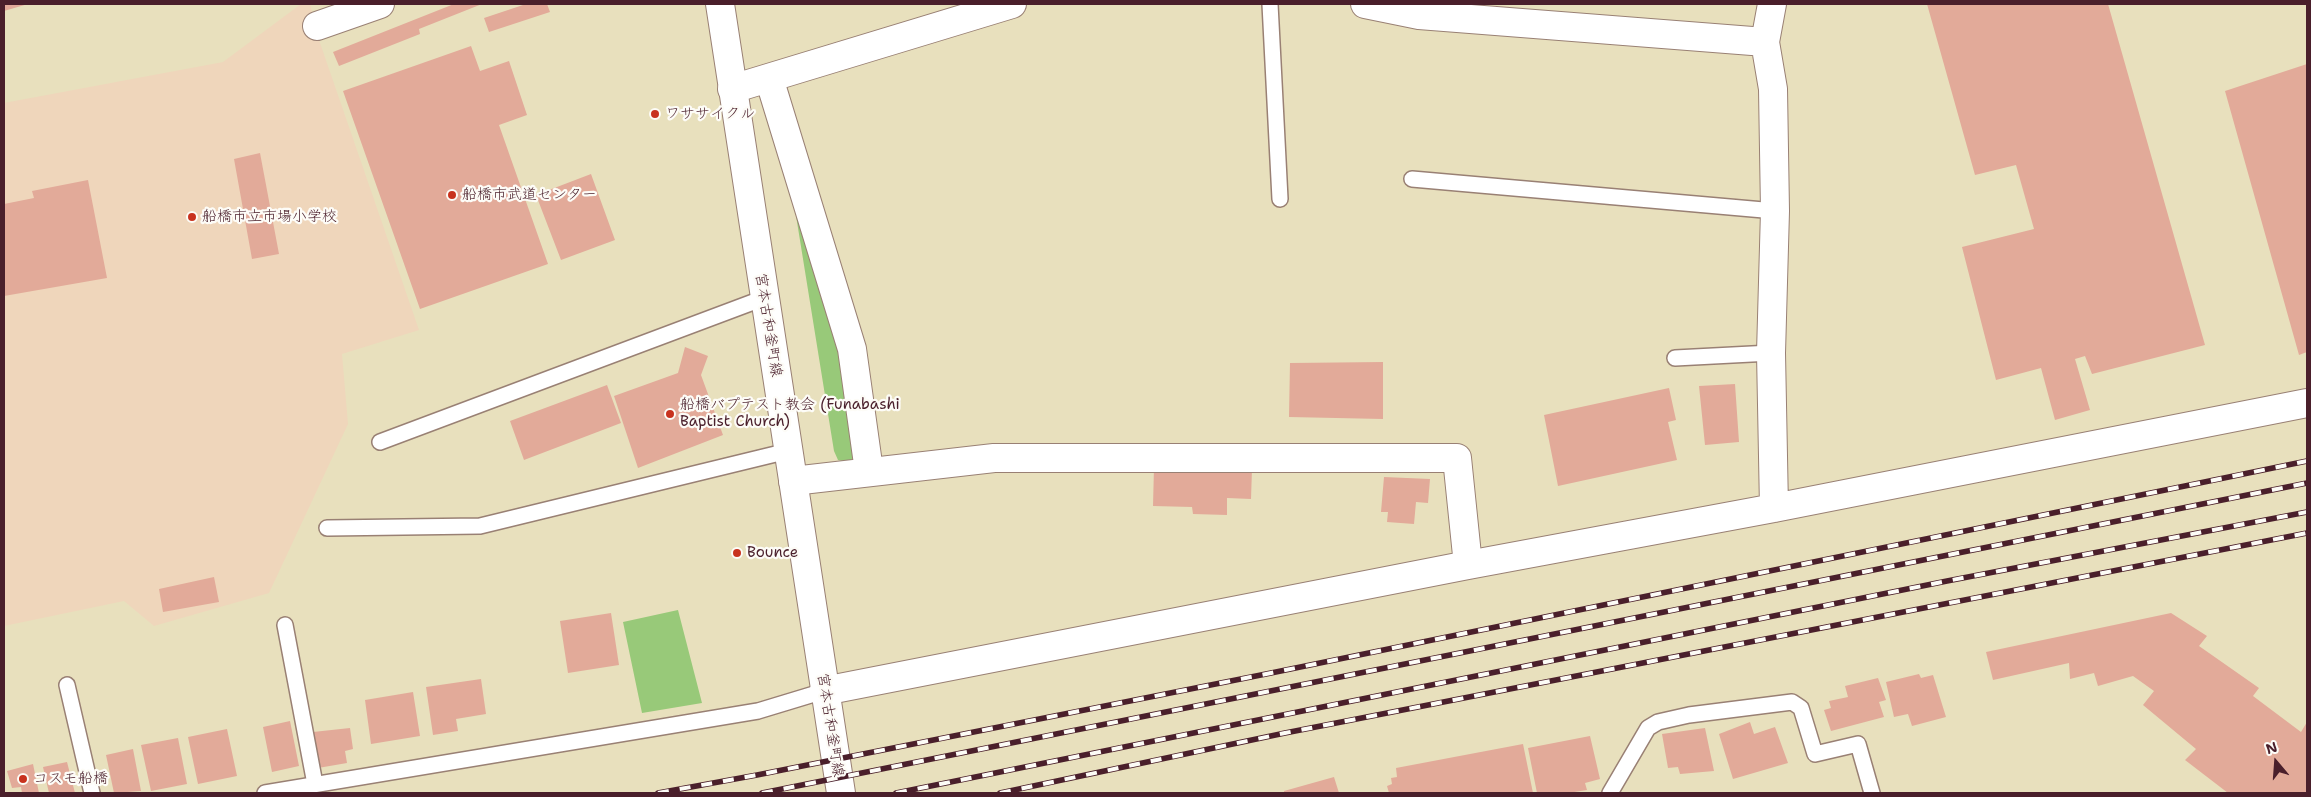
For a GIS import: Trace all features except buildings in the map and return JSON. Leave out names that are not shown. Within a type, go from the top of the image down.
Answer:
[{"type":"street","points":[[317,26],[380,4]]},
{"type":"street","name":"宮本古和釜町線","points":[[720,4],[841,793]]},
{"type":"street","points":[[732,89],[1012,4]]},
{"type":"street","points":[[1365,4],[1420,15],[1765,42]]},
{"type":"street","points":[[1772,4],[1765,42],[1773,89],[1775,211],[1771,353],[1774,508]]},
{"type":"street","points":[[769,78],[852,349],[869,471]]},
{"type":"street","points":[[824,691],[1468,565],[1774,508],[2307,402]]},
{"type":"street","points":[[793,481],[994,458],[1457,458],[1468,565]]},
{"type":"lane","points":[[1270,4],[1280,199]]},
{"type":"lane","points":[[1412,179],[1775,211]]},
{"type":"lane","points":[[380,442],[764,298]]},
{"type":"lane","points":[[1675,358],[1771,353]]},
{"type":"lane","points":[[326,528],[480,526],[788,451]]},
{"type":"lane","points":[[285,625],[315,784]]},
{"type":"lane","points":[[67,685],[92,793]]},
{"type":"lane","points":[[265,793],[758,711],[824,691]]},
{"type":"lane","points":[[1610,793],[1648,728],[1658,722],[1689,715],[1792,702],[1801,708],[1815,754],[1858,744],[1872,793]]},
{"type":"shaded area","name":"船橋市立市場小学校","points":[[301,4],[310,4],[319,40],[419,330],[342,354],[348,424],[269,593],[154,626],[124,601],[4,626],[4,103],[223,62]]},
{"type":"green space","points":[[793,197],[838,350],[853,459],[849,462],[838,460],[834,451]]},
{"type":"green space","points":[[678,610],[702,703],[642,713],[623,622]]},
{"type":"railway","points":[[658,793],[1271,673],[2307,461]]},
{"type":"railway","points":[[762,793],[2307,483]]},
{"type":"railway","points":[[896,793],[1947,581],[2307,512]]},
{"type":"railway","points":[[1000,793],[1285,733],[2307,533]]},
{"type":"place","name":"ワササイクル","points":[[655,114]]},
{"type":"place","name":"船橋市武道センター","points":[[452,195]]},
{"type":"place","name":"船橋市立市場小学校","points":[[192,217]]},
{"type":"place","name":"船橋バプテスト教会 (Funabashi Baptist Church)","points":[[670,414]]},
{"type":"place","name":"Bounce","points":[[737,553]]},
{"type":"place","name":"コスモ船橋","points":[[23,779]]}]
